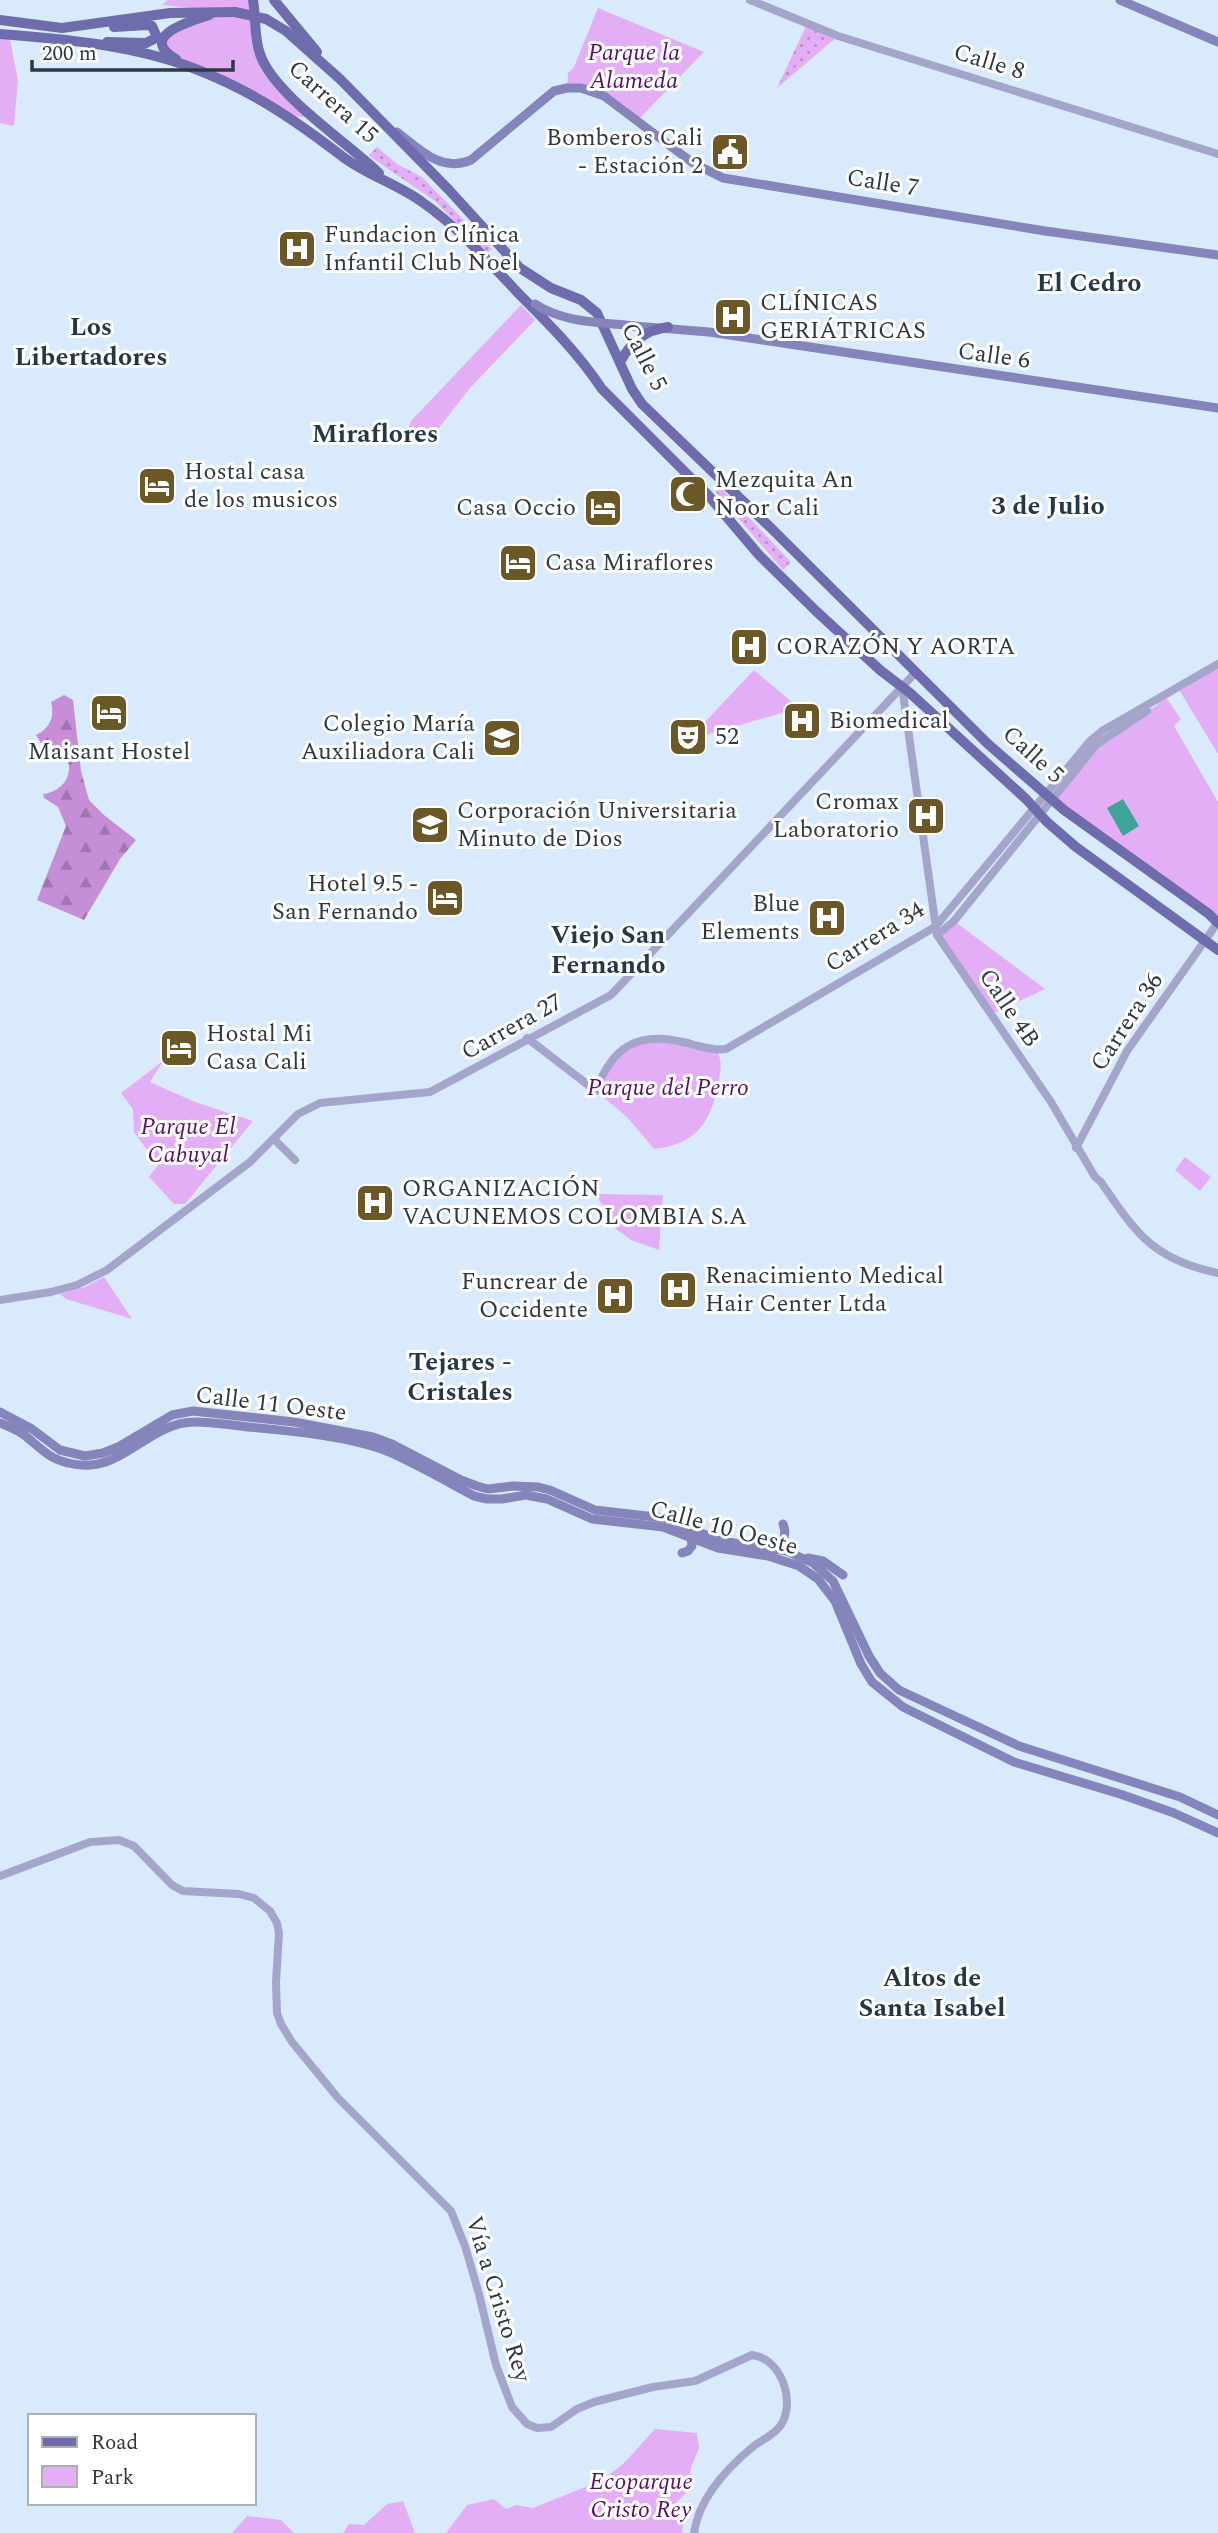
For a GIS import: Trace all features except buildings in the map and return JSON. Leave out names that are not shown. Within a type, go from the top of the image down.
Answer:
[{"type":"main road","name":"Carrera 15","points":[[253,0],[258,46],[271,75],[392,186]]},
{"type":"main road","name":"Carrera 15","points":[[274,0],[340,79]]},
{"type":"main road","points":[[1120,0],[1218,41]]},
{"type":"main road","points":[[197,69],[168,54],[164,38],[176,26],[220,12]]},
{"type":"main road","name":"Calle 5","points":[[0,20],[62,28],[170,13],[235,12],[274,23],[340,79],[449,190],[520,268],[551,288],[584,302],[597,313],[635,393],[645,407],[988,744],[1049,798],[1218,922]]},
{"type":"main road","points":[[61,40],[145,43],[156,35],[152,26],[147,25],[62,28]]},
{"type":"main road","name":"Calle 5","points":[[0,34],[144,52],[197,69],[233,84],[289,116],[345,158],[420,200],[470,242],[520,295],[534,306],[563,337],[602,389],[708,495],[759,555],[861,653],[902,686],[1076,846],[1218,950]]},
{"type":"main road","name":"Calle 7","points":[[372,111],[427,156],[454,164],[471,160],[554,92],[567,88],[592,91],[604,96],[693,163],[723,178],[1045,231],[1218,255]]},
{"type":"main road","name":"Calle 6","points":[[534,306],[570,319],[668,327],[1218,408]]},
{"type":"main road","points":[[620,362],[629,347],[641,336],[652,330],[668,327]]},
{"type":"main road","name":"Calle 11 Oeste","points":[[0,1412],[32,1429],[60,1450],[85,1456],[118,1447],[172,1415],[193,1411],[294,1422],[373,1437],[390,1448]]},
{"type":"main road","name":"Calle 11 Oeste","points":[[0,1423],[28,1438],[55,1460],[84,1466],[106,1463],[164,1430],[193,1422],[293,1431],[390,1448]]},
{"type":"main road","name":"Calle 10 Oeste","points":[[390,1448],[474,1496],[487,1499],[526,1495],[547,1499],[592,1519],[663,1527],[731,1552],[783,1559],[813,1574],[835,1601],[856,1654],[872,1682],[903,1707],[1014,1762],[1120,1794],[1218,1833]]},
{"type":"main road","name":"Calle 10 Oeste","points":[[390,1448],[461,1480],[488,1489],[538,1487],[595,1510],[664,1518],[721,1541],[770,1548],[802,1557],[819,1567],[833,1581],[880,1673],[915,1699],[995,1736],[1180,1797],[1218,1815]]},
{"type":"main road","points":[[770,1548],[783,1540],[783,1524]]},
{"type":"main road","points":[[682,1553],[691,1549],[691,1536]]},
{"type":"main road","points":[[802,1557],[823,1561],[843,1576]]},
{"type":"main road","points":[[959,1736],[993,1750],[1000,1744],[995,1736]]},
{"type":"main road","points":[[1014,1762],[1009,1758],[1009,1752],[1016,1747],[1044,1757],[1052,1757]]},
{"type":"main road","points":[[1201,1825],[1210,1821],[1207,1810]]},
{"type":"street","name":"Calle 8","points":[[750,0],[838,36],[1218,153]]},
{"type":"street","name":"Carrera 34","points":[[527,1038],[596,1091],[612,1058],[632,1043],[648,1038],[668,1038],[726,1049],[936,931],[1049,798],[1090,741],[1102,731],[1218,664]]},
{"type":"street","name":"Carrera 27","points":[[0,1300],[51,1292],[83,1283],[107,1270],[240,1170],[298,1114],[312,1106],[430,1092],[450,1084],[527,1038],[600,1002],[616,991],[916,672]]},
{"type":"street","name":"Calle 4B","points":[[902,686],[936,931],[1051,1102],[1095,1177],[1132,1227],[1173,1259],[1218,1273]]},
{"type":"street","name":"Carrera 36","points":[[1076,1148],[1127,1051],[1218,922]]},
{"type":"street","points":[[274,1139],[295,1160]]},
{"type":"street","name":"Vía a Cristo Rey","points":[[0,1876],[90,1842],[119,1840],[134,1846],[173,1885],[183,1891],[239,1894],[254,1899],[270,1912],[277,1923],[279,1933],[276,1991],[277,2013],[281,2024],[292,2042],[338,2098],[452,2211],[480,2294],[496,2365],[512,2407],[527,2424],[537,2428],[551,2427],[577,2409],[594,2402],[653,2387],[695,2381],[752,2355],[765,2359],[781,2376],[785,2388],[787,2400],[782,2424],[721,2478],[700,2511],[694,2533]]},
{"type":"green space","points":[[168,0],[253,0],[260,56],[305,117],[289,116],[173,58],[164,38],[218,11],[162,5]]},
{"type":"green space","name":"Parque la Alameda","points":[[598,8],[704,52],[637,121],[604,96],[567,88],[568,73],[574,67]]},
{"type":"green space","points":[[807,24],[838,36],[777,88]]},
{"type":"green space","points":[[0,34],[9,34],[18,80],[14,126],[0,123]]},
{"type":"green space","points":[[377,147],[397,164],[422,177],[492,249],[486,254],[435,201],[372,158],[369,155]]},
{"type":"green space","points":[[521,305],[535,320],[470,388],[431,438],[422,444],[411,441],[407,431],[411,421]]},
{"type":"green space","points":[[720,487],[791,562],[783,570],[715,491]]},
{"type":"green space","points":[[1218,664],[1218,754],[1178,688]]},
{"type":"green space","points":[[754,670],[799,708],[688,740]]},
{"type":"green space","points":[[64,695],[73,700],[81,771],[89,800],[136,840],[120,859],[84,920],[37,900],[66,826],[58,807],[44,798],[43,794],[63,784],[69,767],[62,751],[53,745],[41,743],[36,735],[50,722],[51,702]]},
{"type":"green space","points":[[1165,696],[1181,719],[1174,726],[1218,802],[1218,922],[1052,800],[1105,737],[1156,706]]},
{"type":"green space","points":[[954,921],[1045,989],[994,1013],[937,935]]},
{"type":"green space","name":"Parque del Perro","points":[[648,1038],[718,1053],[721,1065],[711,1111],[699,1130],[681,1142],[654,1149],[627,1117],[596,1091],[612,1058]]},
{"type":"green space","name":"Parque El Cabuyal","points":[[163,1061],[150,1082],[195,1102],[253,1121],[185,1204],[174,1204],[149,1177],[158,1165],[134,1132],[133,1109],[121,1093]]},
{"type":"green space","points":[[1185,1157],[1211,1177],[1200,1191],[1175,1170]]},
{"type":"green space","points":[[596,1194],[663,1195],[659,1250],[631,1240],[616,1229]]},
{"type":"green space","points":[[104,1277],[132,1319],[66,1299],[60,1294],[85,1287]]},
{"type":"green space","name":"Ecoparque Cristo Rey","points":[[655,2429],[697,2433],[699,2448],[691,2468],[689,2490],[676,2503],[674,2512],[685,2513],[682,2533],[446,2533],[467,2505],[494,2499],[506,2509],[516,2505],[533,2508],[603,2480],[625,2462]]},
{"type":"green space","points":[[403,2501],[415,2533],[343,2533],[349,2524],[364,2525],[387,2504]]},
{"type":"green space","points":[[247,2516],[281,2520],[294,2533],[232,2533]]},
{"type":"shaded area","points":[[1123,799],[1139,826],[1123,836],[1107,808]]},
{"type":"place","name":"Bomberos Cali - Estación 2","points":[[730,152]]},
{"type":"place","name":"Fundacion Clínica Infantil Club Noel","points":[[297,249]]},
{"type":"place","name":"CLÍNICAS GERIÁTRICAS","points":[[733,317]]},
{"type":"place","name":"Hostal casa de los musicos","points":[[157,486]]},
{"type":"place","name":"Mezquita An Noor Cali","points":[[688,494]]},
{"type":"place","name":"Casa Occio","points":[[603,508]]},
{"type":"place","name":"Casa Miraflores","points":[[518,563]]},
{"type":"place","name":"CORAZÓN Y AORTA","points":[[749,647]]},
{"type":"place","name":"Maisant Hostel","points":[[109,713]]},
{"type":"place","name":"Biomedical","points":[[802,721]]},
{"type":"place","name":"52","points":[[688,737]]},
{"type":"place","name":"Colegio María Auxiliadora Cali","points":[[502,738]]},
{"type":"place","name":"Cromax Laboratorio","points":[[926,816]]},
{"type":"place","name":"Corporación Universitaria Minuto de Dios","points":[[430,825]]},
{"type":"place","name":"Hotel 9.5 - San Fernando","points":[[445,898]]},
{"type":"place","name":"Blue Elements","points":[[827,918]]},
{"type":"place","name":"Hostal Mi Casa Cali","points":[[179,1048]]},
{"type":"place","name":"ORGANIZACIÓN VACUNEMOS COLOMBIA S.A","points":[[375,1203]]},
{"type":"place","name":"Renacimiento Medical Hair Center Ltda","points":[[678,1290]]},
{"type":"place","name":"Funcrear de Occidente","points":[[615,1296]]},
{"type":"district","name":"El Cedro","points":[[1089,283]]},
{"type":"district","name":"Los Libertadores","points":[[91,342]]},
{"type":"district","name":"Miraflores","points":[[375,434]]},
{"type":"district","name":"3 de Julio","points":[[1048,506]]},
{"type":"district","name":"Viejo San Fernando","points":[[608,950]]},
{"type":"district","name":"Tejares - Cristales","points":[[460,1377]]},
{"type":"district","name":"Altos de Santa Isabel","points":[[932,1993]]}]
